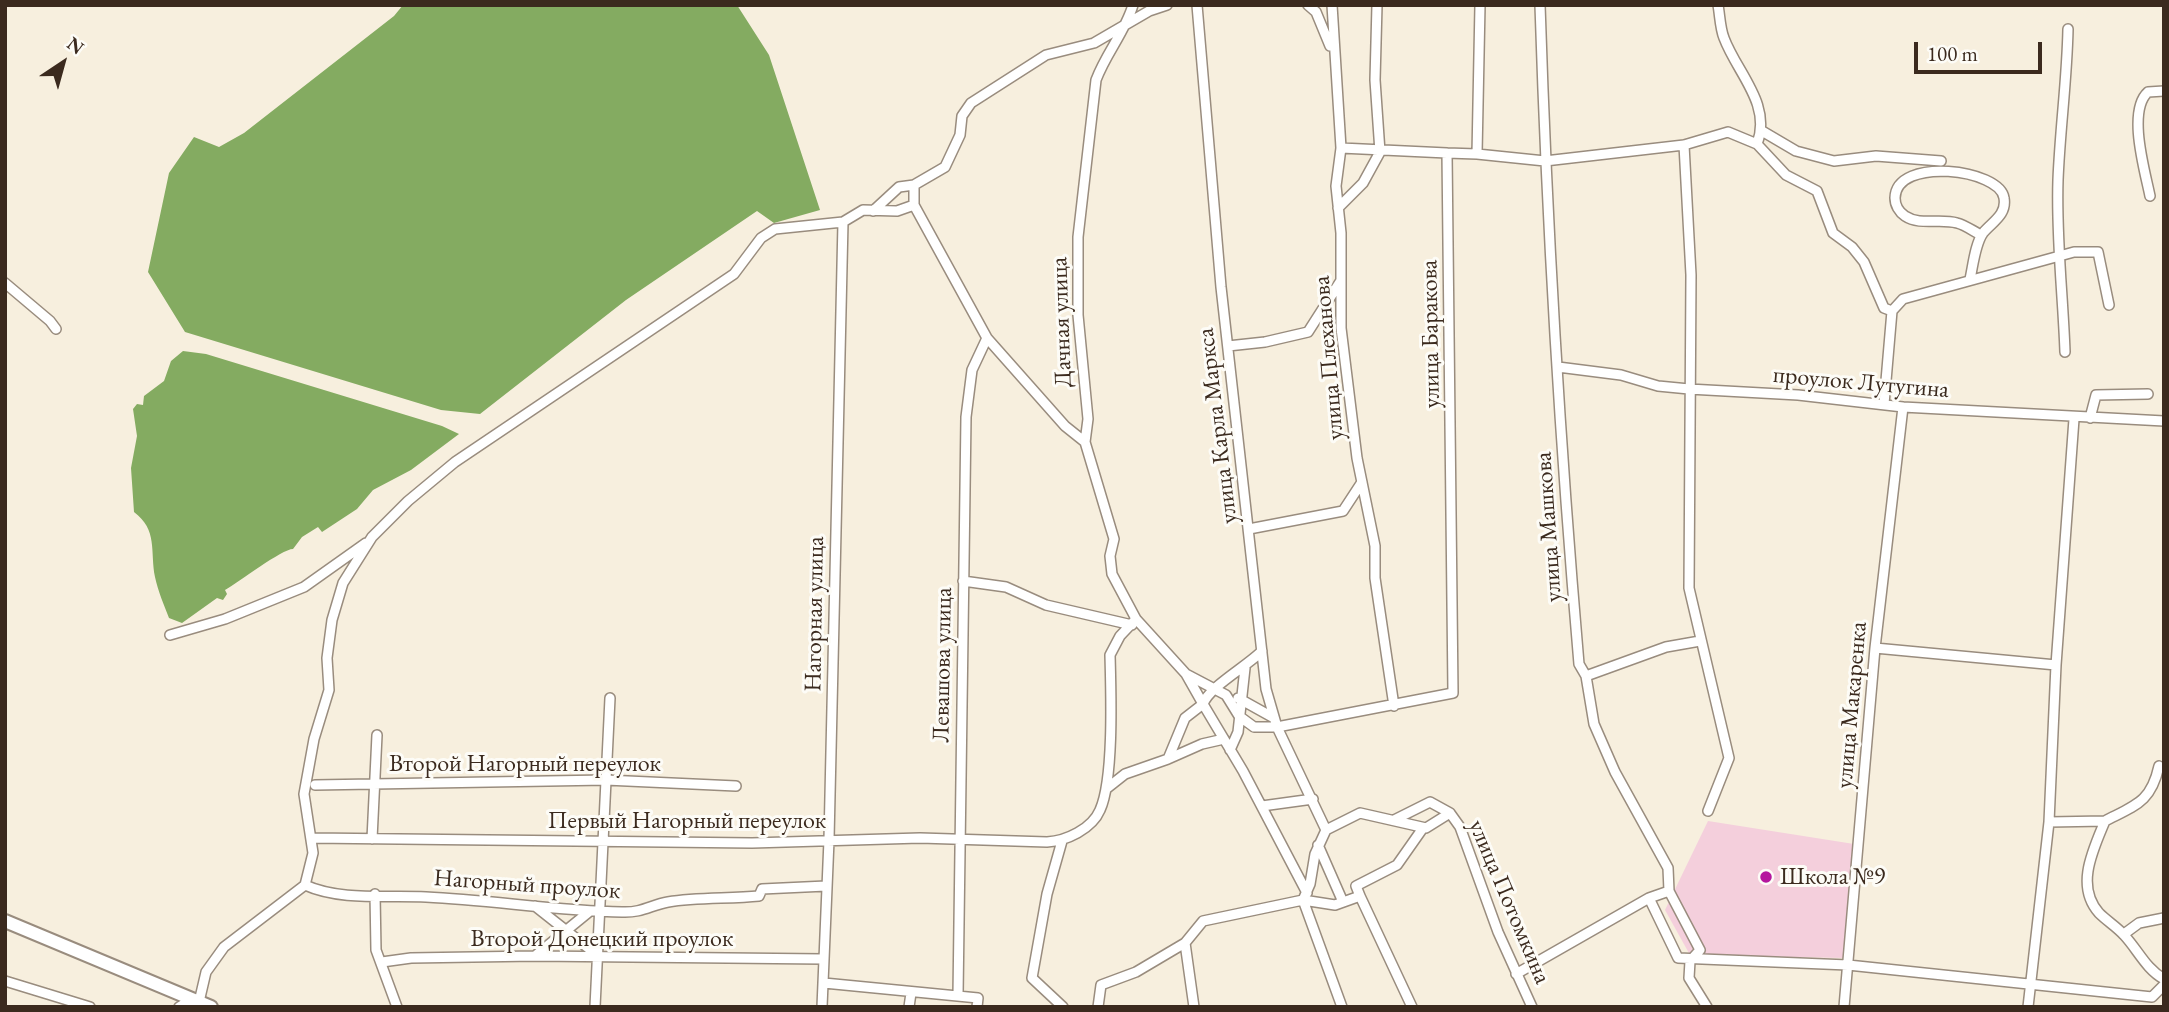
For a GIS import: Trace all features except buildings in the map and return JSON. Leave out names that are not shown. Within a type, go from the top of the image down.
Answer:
[{"type":"main road","points":[[5,921],[199,1004]]},
{"type":"street","points":[[1128,22],[1133,5]]},
{"type":"street","points":[[873,211],[899,187],[914,185],[945,167],[960,135],[962,116],[971,103],[1046,55],[1094,43],[1128,22],[1167,5]]},
{"type":"street","name":"улица Карла Маркса","points":[[1197,5],[1209,174],[1266,689],[1275,722],[1326,830]]},
{"type":"street","points":[[1308,5],[1325,27],[1334,56]]},
{"type":"street","name":"улица Плеханова","points":[[1332,5],[1341,148],[1336,186],[1342,342],[1362,482],[1375,546],[1375,578],[1394,706]]},
{"type":"street","points":[[1338,208],[1363,183],[1380,152],[1375,80],[1377,5]]},
{"type":"street","points":[[1477,154],[1480,5]]},
{"type":"street","name":"улица Машкова","points":[[1540,5],[1545,160],[1579,664],[1586,676],[1594,724],[1615,772],[1668,867],[1669,891],[1690,934],[1698,942],[1700,950],[1690,961],[1689,978],[1707,1007]]},
{"type":"street","points":[[1718,5],[1724,37],[1758,101],[1762,131],[1757,144]]},
{"type":"street","name":"Дачная улица","points":[[1128,22],[1105,56],[1096,80],[1078,237],[1077,316],[1088,419],[1085,442],[1114,539],[1110,556],[1112,574],[1134,622],[1186,674],[1226,695],[1240,716],[1254,727]]},
{"type":"street","points":[[2065,352],[2062,276],[2058,256],[2058,179],[2068,29]]},
{"type":"street","points":[[2150,196],[2140,148],[2138,113],[2141,97],[2148,92],[2164,91]]},
{"type":"street","points":[[1762,131],[1796,151],[1835,161],[1876,156],[1941,161]]},
{"type":"street","points":[[1341,148],[1545,160],[1684,145],[1728,132],[1757,144],[1786,175],[1817,191],[1833,233],[1852,247],[1864,262],[1884,308],[1892,311]]},
{"type":"street","points":[[1684,145],[1691,275],[1689,588],[1729,758],[1708,811]]},
{"type":"street","name":"улица Баракова","points":[[1394,706],[1452,694],[1447,153]]},
{"type":"street","points":[[1970,279],[1981,235],[2004,208],[2004,196],[1998,185],[1984,178],[1951,172],[1922,172],[1905,176],[1897,187],[1895,201],[1901,214],[1912,220],[1959,223],[1981,235]]},
{"type":"street","points":[[914,185],[914,205],[987,338],[1065,426],[1085,442]]},
{"type":"street","points":[[179,1007],[199,1004],[206,972],[224,947],[305,885],[313,853],[305,816],[304,794],[314,739],[329,690],[327,658],[332,620],[343,583],[370,541],[408,501],[464,456],[734,274],[761,238],[775,229],[843,222],[863,210],[897,211],[914,205]]},
{"type":"street","name":"Нагорная улица","points":[[822,1007],[829,840],[843,222]]},
{"type":"street","points":[[1884,404],[1892,311],[1910,296],[2074,252],[2098,252],[2109,305]]},
{"type":"street","points":[[1228,346],[1265,342],[1308,332],[1340,280]]},
{"type":"street","points":[[5,283],[56,329]]},
{"type":"street","name":"Левашова улица","points":[[958,996],[966,417],[972,370],[987,338]]},
{"type":"street","name":"проулок Лутугина","points":[[1558,367],[1621,375],[1658,387],[1903,407],[2164,421]]},
{"type":"street","points":[[2090,418],[2096,396],[2148,394]]},
{"type":"street","name":"улица Макаренка","points":[[1844,1007],[1875,648],[1903,407]]},
{"type":"street","points":[[2028,1007],[2049,822],[2056,665],[2074,418]]},
{"type":"street","points":[[1249,528],[1343,511],[1362,482]]},
{"type":"street","points":[[170,635],[225,619],[304,587],[370,541]]},
{"type":"street","points":[[963,581],[1006,587],[1046,606],[1134,622]]},
{"type":"street","points":[[1063,1007],[1032,978],[1047,894],[1062,841],[1087,826],[1099,813],[1106,789],[1110,655],[1120,636],[1134,622]]},
{"type":"street","points":[[1586,676],[1666,647],[1700,641]]},
{"type":"street","points":[[1875,648],[2056,665]]},
{"type":"street","points":[[1168,759],[1185,718],[1203,704],[1206,695],[1215,687],[1245,667],[1262,651]]},
{"type":"street","points":[[1230,750],[1238,732],[1245,667]]},
{"type":"street","points":[[1186,674],[1262,806],[1305,896],[1342,1007]]},
{"type":"street","points":[[1226,695],[1241,699],[1275,722]]},
{"type":"street","points":[[596,1007],[594,911],[603,841],[610,698]]},
{"type":"street","points":[[1106,789],[1125,774],[1254,727],[1394,706]]},
{"type":"street","points":[[372,839],[377,735]]},
{"type":"street","points":[[2049,822],[2105,821],[2147,799],[2155,787],[2160,766]]},
{"type":"street","name":"Второй Нагорный переулок","points":[[315,785],[606,780],[736,786]]},
{"type":"street","points":[[1262,806],[1313,799]]},
{"type":"street","points":[[1393,821],[1430,802],[1450,813]]},
{"type":"street","points":[[1305,896],[1318,845],[1326,830],[1360,813],[1423,828]]},
{"type":"street","points":[[1412,1007],[1356,886],[1397,865],[1423,828],[1450,813]]},
{"type":"street","name":"улица Потомкина","points":[[1450,813],[1461,827],[1516,974],[1532,1007]]},
{"type":"street","points":[[1650,898],[1678,958],[1690,961],[1737,959],[1848,965],[2152,997],[2164,982],[2154,974],[2124,934],[2099,913],[2086,880],[2105,821]]},
{"type":"street","name":"Первый Нагорный переулок","points":[[311,838],[752,843],[960,839],[1062,841]]},
{"type":"street","points":[[1318,845],[1343,902]]},
{"type":"street","name":"Нагорный проулок","points":[[305,885],[324,893],[534,905],[567,912],[646,911],[667,902],[747,898],[759,896],[762,890],[826,886]]},
{"type":"street","points":[[1516,974],[1650,898],[1669,891]]},
{"type":"street","points":[[375,894],[376,950],[397,1007]]},
{"type":"street","points":[[1098,1007],[1101,985],[1136,972],[1185,943],[1203,921],[1305,896],[1324,904],[1343,902],[1360,896]]},
{"type":"street","points":[[534,905],[597,955]]},
{"type":"street","points":[[535,956],[594,911]]},
{"type":"street","points":[[2124,934],[2139,923],[2164,918]]},
{"type":"street","points":[[552,919],[553,941]]},
{"type":"street","points":[[1185,943],[1194,1007]]},
{"type":"street","name":"Второй Донецкий проулок","points":[[382,962],[411,958],[597,955],[823,959]]},
{"type":"street","points":[[5,981],[90,1007]]},
{"type":"street","points":[[824,984],[978,999],[977,1007]]},
{"type":"street","points":[[909,1007],[911,993]]},
{"type":"shaded area","name":"Школа №9","points":[[1708,821],[1854,844],[1844,958],[1690,955],[1665,910]]},
{"type":"green space","points":[[403,5],[737,5],[769,55],[820,210],[774,223],[757,211],[626,300],[480,414],[441,410],[185,332],[148,272],[169,173],[194,137],[219,147],[244,133],[394,16]]},
{"type":"green space","points":[[183,351],[206,354],[442,426],[459,434],[411,470],[373,490],[357,509],[322,532],[318,527],[302,537],[293,549],[270,560],[225,590],[227,594],[223,600],[217,598],[182,623],[169,618],[159,593],[150,534],[142,519],[134,512],[131,468],[137,436],[133,409],[137,404],[143,405],[144,396],[164,381],[171,361]]},
{"type":"place","name":"Школа №9","points":[[1766,877]]}]
